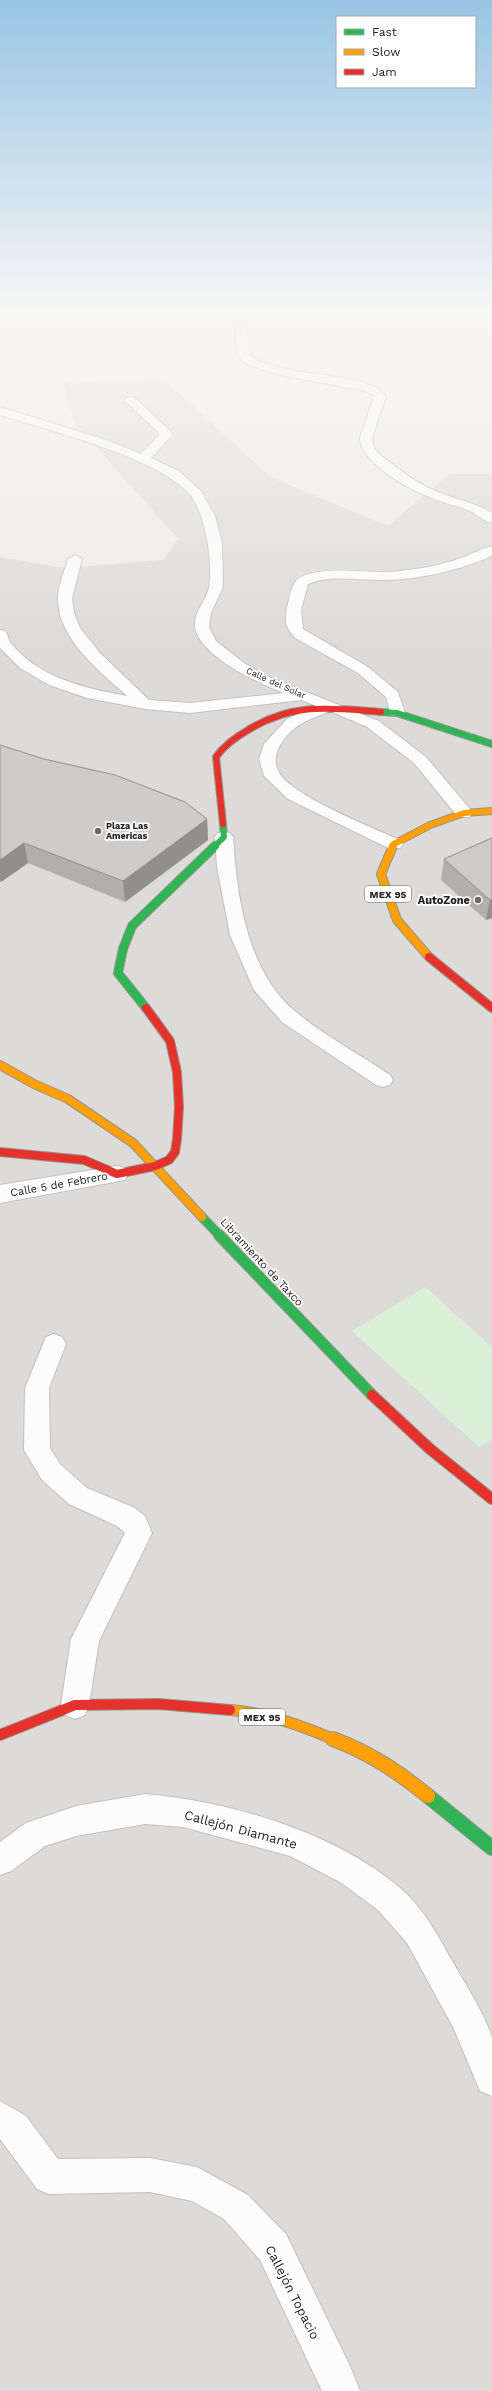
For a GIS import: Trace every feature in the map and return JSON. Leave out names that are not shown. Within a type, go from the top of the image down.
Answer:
[{"type":"main road","points":[[0,1152],[84,1160],[117,1174],[155,1166],[169,1160],[175,1152],[178,1096],[172,1045],[164,1030],[118,973],[119,958],[122,945],[132,926],[224,837],[222,799],[216,762],[216,757],[222,750],[245,731],[282,711],[307,707],[343,711],[397,713],[492,744]]},
{"type":"main road","points":[[394,844],[430,825],[464,813],[492,811]]},
{"type":"main road","name":"MEX 95","points":[[394,844],[381,874],[397,920],[422,952],[492,1008]]},
{"type":"main road","name":"Libramiento de Taxco","points":[[0,1065],[34,1084],[68,1099],[133,1143],[349,1373],[414,1436],[458,1474],[492,1499]]},
{"type":"main road","name":"MEX 95","points":[[0,1735],[75,1705],[160,1704],[245,1712],[314,1732],[359,1749],[398,1771],[492,1848]]},
{"type":"street","name":"Calle del Solar","points":[[43,425],[99,442],[143,459],[176,475],[196,494],[208,516],[215,543],[216,587],[204,613],[202,627],[210,642],[239,666],[259,678],[373,724],[408,749],[420,760],[464,813]]},
{"type":"street","points":[[143,459],[167,434],[157,425]]},
{"type":"street","points":[[370,425],[366,438],[366,444],[372,455],[421,489],[474,508],[492,518]]},
{"type":"street","points":[[397,713],[393,695],[363,670],[300,635],[293,628],[292,621],[302,582],[314,577],[390,576],[471,561],[492,550]]},
{"type":"street","points":[[75,559],[65,599],[70,625],[95,657],[145,704]]},
{"type":"street","points":[[0,634],[2,642],[25,665],[54,682],[87,693],[145,704],[190,708],[304,695]]},
{"type":"street","points":[[324,708],[293,722],[270,747],[266,759],[272,776],[294,795],[328,814],[394,844]]},
{"type":"street","points":[[224,837],[226,867],[239,935],[261,984],[289,1017],[383,1080]]},
{"type":"street","name":"Calle 5 de Febrero","points":[[0,1194],[117,1174]]},
{"type":"street","points":[[54,1344],[37,1388],[37,1450],[51,1472],[78,1496],[126,1517],[136,1525],[138,1533],[85,1639],[75,1705]]},
{"type":"street","name":"Callejón Diamante","points":[[0,1860],[37,1834],[69,1823],[145,1808],[183,1812],[295,1842],[351,1871],[389,1899],[418,1932],[465,2015],[492,2079]]},
{"type":"street","name":"Callejón Topacio","points":[[0,2118],[14,2128],[49,2177],[150,2175],[197,2185],[236,2207],[273,2247],[337,2379],[341,2391]]},
{"type":"shaded area","points":[[76,425],[213,425],[272,478],[388,526],[449,474],[492,474],[492,2391],[0,2391],[0,557],[65,568],[163,560],[178,539]]},
{"type":"green space","points":[[425,1287],[492,1347],[492,1439],[479,1447],[352,1331]]},
{"type":"building","name":"Plaza Las Americas","points":[[0,745],[44,759],[115,775],[185,802],[207,819],[123,881],[24,843],[0,860]]},
{"type":"building","points":[[492,838],[492,899],[490,900],[444,859]]},
{"type":"traffic: fast","points":[[381,712],[397,713],[492,744]]},
{"type":"traffic: fast","points":[[146,1008],[118,973],[121,955],[127,937],[132,926],[224,837],[223,824]]},
{"type":"traffic: fast","points":[[202,1217],[372,1395]]},
{"type":"traffic: fast","points":[[428,1796],[492,1848]]},
{"type":"traffic: slow","points":[[429,957],[397,920],[381,874],[394,844],[430,825],[464,813],[492,811]]},
{"type":"traffic: slow","points":[[0,1065],[34,1084],[68,1099],[133,1143],[202,1217]]},
{"type":"traffic: slow","points":[[230,1710],[245,1711],[314,1731],[359,1749],[398,1771],[428,1796]]},
{"type":"traffic: jam","points":[[223,824],[216,757],[225,746],[236,738],[277,714],[293,710],[325,708],[381,712]]},
{"type":"traffic: jam","points":[[429,957],[492,1008]]},
{"type":"traffic: jam","points":[[0,1152],[84,1160],[117,1174],[155,1166],[169,1160],[175,1152],[177,1139],[179,1107],[177,1072],[170,1041],[164,1030],[146,1008]]},
{"type":"traffic: jam","points":[[372,1395],[430,1449],[460,1475],[492,1499]]},
{"type":"traffic: jam","points":[[0,1735],[75,1705],[159,1704],[230,1710]]},
{"type":"place","name":"Plaza Las Americas","points":[[98,831]]},
{"type":"place","name":"AutoZone","points":[[478,900]]}]
